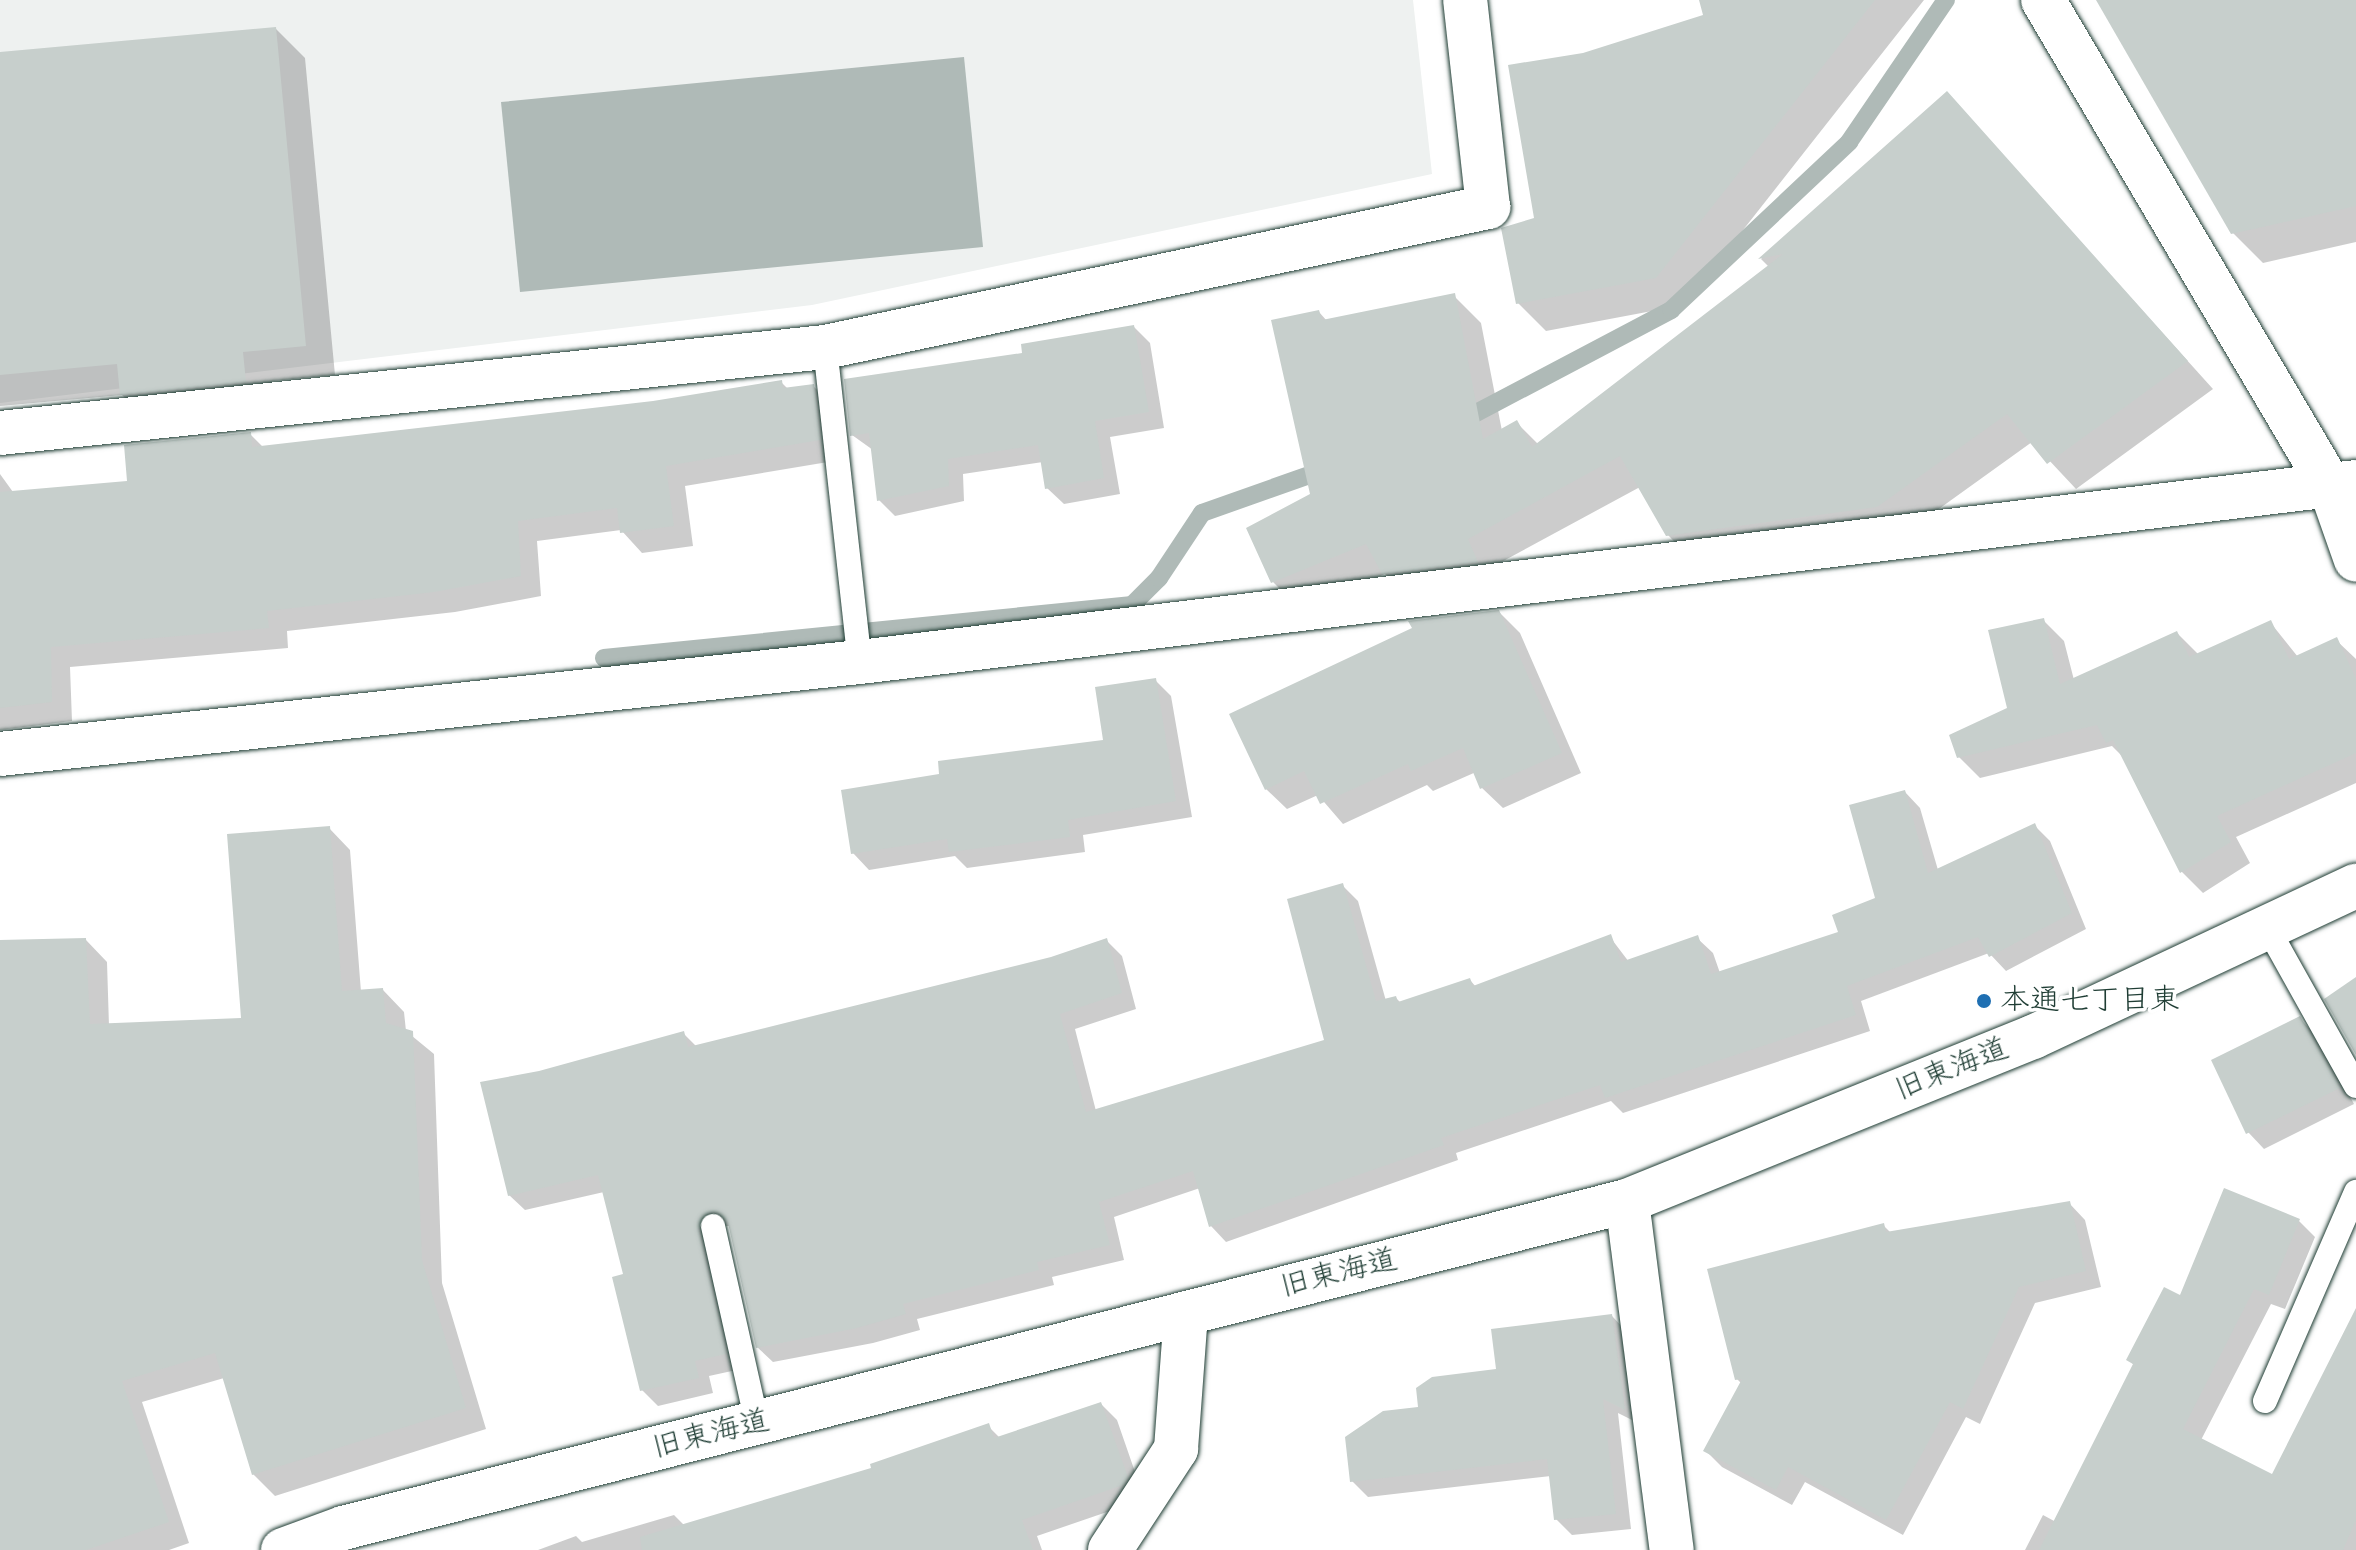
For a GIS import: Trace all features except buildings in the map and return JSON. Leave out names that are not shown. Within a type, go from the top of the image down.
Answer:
[{"type":"street","points":[[0,433],[825,347],[1488,207],[1465,0]]},
{"type":"street","points":[[2043,0],[2343,484],[2356,560]]},
{"type":"street","points":[[0,754],[860,662],[2343,484]]},
{"type":"street","name":"旧東海道","points":[[283,1550],[343,1528],[1627,1201],[2033,1037],[2356,886]]},
{"type":"street","points":[[1627,1201],[1672,1550]]},
{"type":"street","points":[[1110,1550],[1176,1449],[1186,1313]]},
{"type":"lane","points":[[825,347],[860,662]]},
{"type":"lane","points":[[2267,927],[2356,1086]]},
{"type":"lane","points":[[2265,1401],[2356,1192]]},
{"type":"lane","points":[[713,1226],[757,1423]]},
{"type":"shaded area","points":[[0,0],[1413,0],[1432,174],[812,305],[0,403]]},
{"type":"shaded area","points":[[964,57],[983,247],[520,292],[501,102]]},
{"type":"waterway","points":[[1459,422],[1671,310],[1849,142],[1946,0]]},
{"type":"waterway","points":[[604,658],[1132,605],[1159,578],[1202,513],[1329,468]]},
{"type":"place","name":"本通七丁目東","points":[[1984,1001]]}]
